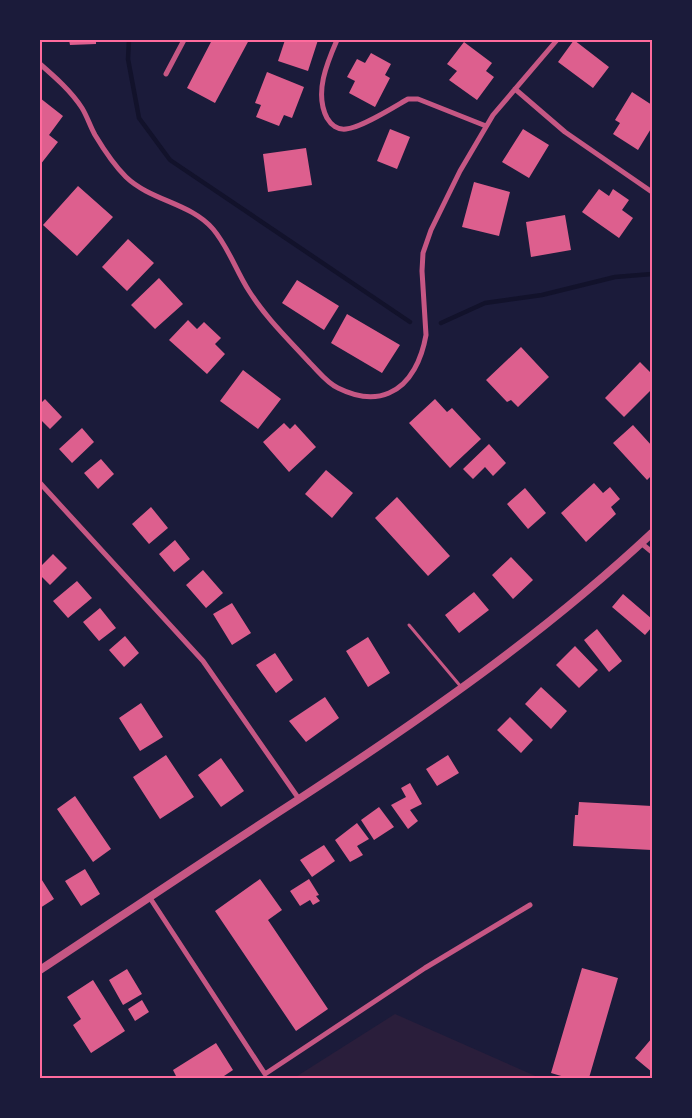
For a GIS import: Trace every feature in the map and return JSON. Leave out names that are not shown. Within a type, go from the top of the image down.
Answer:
[{"type":"street","points":[[166,74],[184,40]]},
{"type":"street","points":[[337,40],[329,59],[321,93],[325,115],[333,126],[345,130],[355,127],[408,99],[418,98],[486,126]]},
{"type":"street","points":[[40,64],[76,99],[105,151],[127,178],[150,193],[194,214],[213,229],[228,250],[256,301],[283,334],[328,381],[337,388],[362,396],[377,397],[392,392],[404,383],[414,370],[424,345],[426,336],[422,271],[423,253],[425,244],[460,171],[503,101],[556,40]]},
{"type":"street","points":[[515,88],[564,132],[652,192]]},
{"type":"street","points":[[40,484],[203,661],[299,799]]},
{"type":"street","points":[[40,969],[361,760],[462,689],[564,609],[652,532]]},
{"type":"street","points":[[641,543],[652,552]]},
{"type":"street","points":[[150,898],[265,1074],[425,968],[530,905]]},
{"type":"lane","points":[[409,625],[462,689]]},
{"type":"shaded area","points":[[395,1014],[540,1078],[294,1078]]},
{"type":"building","points":[[69,40],[96,40],[96,44],[70,45]]},
{"type":"building","points":[[212,40],[249,40],[215,103],[187,88]]},
{"type":"building","points":[[285,40],[318,40],[308,71],[278,61]]},
{"type":"building","points":[[574,40],[609,67],[593,88],[558,62]]},
{"type":"building","points":[[464,42],[492,63],[486,71],[494,77],[477,100],[449,80],[457,71],[447,64]]},
{"type":"building","points":[[371,53],[391,64],[385,75],[390,78],[375,107],[349,93],[355,81],[347,77],[357,59],[365,63]]},
{"type":"building","points":[[267,72],[304,87],[292,118],[284,115],[279,126],[256,117],[261,105],[255,103]]},
{"type":"building","points":[[632,92],[652,105],[652,127],[638,150],[613,134],[620,123],[615,120]]},
{"type":"building","points":[[40,98],[63,116],[49,135],[58,142],[40,165]]},
{"type":"building","points":[[390,129],[410,137],[397,169],[377,161]]},
{"type":"building","points":[[523,129],[549,145],[529,178],[502,162]]},
{"type":"building","points":[[306,148],[312,185],[268,192],[263,154]]},
{"type":"building","points":[[474,182],[510,192],[499,236],[462,227]]},
{"type":"building","points":[[78,186],[113,217],[77,256],[43,225]]},
{"type":"building","points":[[599,189],[609,196],[613,189],[629,200],[622,210],[633,218],[619,238],[582,212]]},
{"type":"building","points":[[565,215],[571,250],[531,257],[526,222]]},
{"type":"building","points":[[128,239],[154,263],[127,291],[102,267]]},
{"type":"building","points":[[159,278],[183,304],[155,329],[131,305]]},
{"type":"building","points":[[297,280],[339,306],[324,330],[282,303]]},
{"type":"building","points":[[347,314],[400,345],[382,373],[331,343]]},
{"type":"building","points":[[188,320],[197,329],[204,322],[221,338],[215,344],[225,354],[207,374],[169,340]]},
{"type":"building","points":[[521,347],[549,377],[518,407],[511,400],[507,402],[486,380]]},
{"type":"building","points":[[640,362],[652,374],[652,389],[624,417],[605,398]]},
{"type":"building","points":[[243,370],[281,399],[258,429],[220,401]]},
{"type":"building","points":[[45,399],[62,417],[50,429],[40,419],[40,404]]},
{"type":"building","points":[[435,399],[447,412],[452,408],[481,439],[450,468],[409,423]]},
{"type":"building","points":[[284,423],[290,429],[295,424],[316,447],[289,472],[263,442]]},
{"type":"building","points":[[633,425],[652,446],[652,475],[647,480],[613,443]]},
{"type":"building","points":[[82,428],[94,442],[72,463],[59,449]]},
{"type":"building","points":[[489,444],[506,463],[493,476],[485,467],[473,479],[463,469]]},
{"type":"building","points":[[101,459],[114,474],[98,489],[84,473]]},
{"type":"building","points":[[326,470],[353,493],[332,518],[305,494]]},
{"type":"building","points":[[594,483],[603,493],[610,487],[620,499],[611,507],[616,514],[586,542],[561,513]]},
{"type":"building","points":[[525,488],[546,513],[528,529],[507,504]]},
{"type":"building","points":[[397,497],[450,556],[428,576],[375,518]]},
{"type":"building","points":[[151,507],[168,528],[149,544],[132,524]]},
{"type":"building","points":[[175,540],[190,559],[174,572],[159,554]]},
{"type":"building","points":[[53,554],[67,568],[50,585],[40,575],[40,567]]},
{"type":"building","points":[[511,557],[533,580],[513,599],[492,575]]},
{"type":"building","points":[[203,570],[223,593],[206,608],[186,585]]},
{"type":"building","points":[[77,581],[92,598],[68,618],[53,601]]},
{"type":"building","points":[[474,592],[489,610],[459,633],[445,615]]},
{"type":"building","points":[[623,594],[652,619],[652,627],[645,635],[612,607]]},
{"type":"building","points":[[232,603],[251,633],[232,645],[213,614]]},
{"type":"building","points":[[100,608],[116,628],[99,641],[83,622]]},
{"type":"building","points":[[597,629],[622,661],[609,672],[584,640]]},
{"type":"building","points":[[125,636],[139,653],[124,667],[109,650]]},
{"type":"building","points":[[368,637],[390,673],[368,687],[346,651]]},
{"type":"building","points":[[575,646],[598,670],[579,688],[556,665]]},
{"type":"building","points":[[275,653],[293,680],[276,693],[256,665]]},
{"type":"building","points":[[541,687],[567,711],[551,729],[525,704]]},
{"type":"building","points":[[325,697],[339,718],[306,742],[289,721]]},
{"type":"building","points":[[141,703],[163,737],[140,751],[119,718]]},
{"type":"building","points":[[510,717],[533,740],[521,753],[497,730]]},
{"type":"building","points":[[166,755],[194,797],[160,819],[133,777]]},
{"type":"building","points":[[448,755],[459,773],[437,786],[426,769]]},
{"type":"building","points":[[221,758],[244,791],[221,807],[198,775]]},
{"type":"building","points":[[410,783],[422,804],[410,810],[418,821],[408,829],[391,805],[406,797],[401,788]]},
{"type":"building","points":[[75,796],[111,849],[93,862],[57,809]]},
{"type":"building","points":[[579,802],[652,806],[652,850],[573,846],[575,815],[578,815]]},
{"type":"building","points":[[379,807],[394,827],[374,840],[361,820]]},
{"type":"building","points":[[357,823],[369,839],[357,846],[363,855],[350,862],[335,840]]},
{"type":"building","points":[[324,845],[335,861],[312,877],[300,860]]},
{"type":"building","points":[[85,869],[100,894],[81,906],[65,881]]},
{"type":"building","points":[[40,877],[54,899],[40,908]]},
{"type":"building","points":[[260,879],[282,910],[268,920],[328,1009],[296,1031],[215,911]]},
{"type":"building","points":[[309,879],[319,895],[316,896],[320,901],[313,905],[310,900],[300,906],[290,891]]},
{"type":"building","points":[[582,968],[618,978],[589,1078],[568,1078],[551,1073]]},
{"type":"building","points":[[127,969],[142,994],[123,1005],[109,980]]},
{"type":"building","points":[[93,980],[125,1031],[91,1053],[73,1025],[81,1019],[67,997]]},
{"type":"building","points":[[142,1000],[149,1012],[135,1021],[128,1009]]},
{"type":"building","points":[[652,1038],[652,1072],[635,1058]]},
{"type":"building","points":[[216,1043],[233,1070],[221,1078],[177,1078],[173,1070]]},
{"type":"waterway","points":[[129,40],[128,59],[139,118],[170,160],[410,322]]},
{"type":"waterway","points":[[441,323],[485,303],[542,295],[615,277],[652,274]]}]
